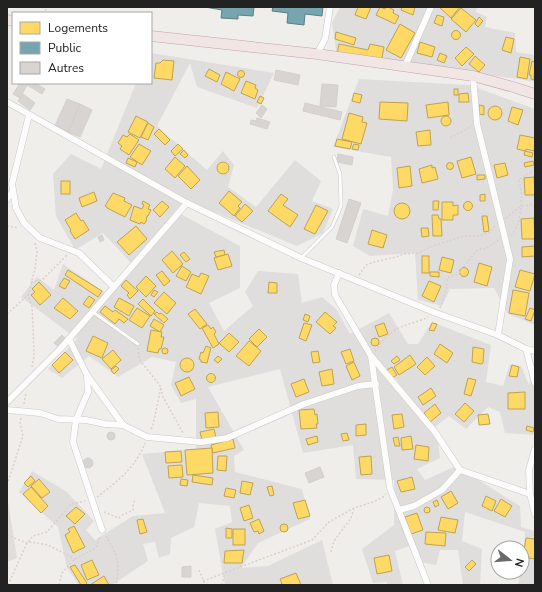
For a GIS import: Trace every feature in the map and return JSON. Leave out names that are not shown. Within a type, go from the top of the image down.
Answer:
[{"type":"highway","points":[[152,36],[318,54],[473,76],[535,94]]},
{"type":"street","points":[[318,54],[325,39],[330,7]]},
{"type":"street","points":[[405,66],[431,7]]},
{"type":"street","points":[[473,76],[477,124],[510,259],[498,335]]},
{"type":"street","points":[[7,102],[187,203],[301,258],[436,313],[498,335],[526,349],[535,351]]},
{"type":"street","points":[[29,115],[12,184],[16,208],[24,223],[40,238],[79,253],[114,287]]},
{"type":"street","points":[[7,199],[13,192]]},
{"type":"street","points":[[7,402],[69,339],[187,203]]},
{"type":"street","points":[[339,273],[334,285],[335,295],[371,356],[435,432],[460,470],[530,494]]},
{"type":"street","points":[[69,339],[87,374],[123,425]]},
{"type":"street","points":[[526,349],[535,383]]},
{"type":"street","points":[[371,356],[390,488],[428,585]]},
{"type":"street","points":[[87,374],[88,392],[76,420],[73,442],[102,530]]},
{"type":"street","points":[[7,410],[40,413],[58,419],[123,425],[146,437],[187,442],[201,442],[227,438],[253,425],[304,404],[358,386],[376,384]]},
{"type":"street","points":[[535,449],[529,470],[530,494],[535,514]]},
{"type":"street","points":[[399,510],[414,506],[442,490],[460,470]]},
{"type":"lane","points":[[301,258],[332,227],[341,206],[340,174],[334,157]]},
{"type":"lane","points":[[93,312],[138,344]]},
{"type":"path","points":[[450,138],[477,124]]},
{"type":"path","points":[[371,356],[384,339],[392,332],[436,313],[441,307],[447,288],[447,278],[458,274],[476,251],[482,248],[485,249],[505,237],[508,239],[513,233],[518,222],[521,190],[519,179],[535,170]]},
{"type":"path","points":[[355,280],[366,265],[404,254],[419,253],[430,247],[464,236],[489,233],[520,207],[535,204]]},
{"type":"path","points":[[7,226],[32,230],[37,252],[35,269],[28,295],[20,304],[7,314]]},
{"type":"path","points":[[31,282],[42,280],[72,250]]},
{"type":"path","points":[[7,485],[23,436],[20,423],[34,356],[32,307],[28,295]]},
{"type":"path","points":[[160,387],[163,397],[181,428],[187,442]]},
{"type":"path","points":[[203,581],[312,540],[329,522],[354,508],[383,497],[390,488]]},
{"type":"path","points":[[94,507],[119,518],[133,510],[133,504],[136,499]]},
{"type":"path","points":[[8,585],[27,543],[33,536],[47,532],[71,504],[92,500]]},
{"type":"path","points":[[331,552],[334,541],[351,518],[354,508]]},
{"type":"path","points":[[59,585],[62,573],[75,559],[96,548],[102,530]]},
{"type":"path","points":[[102,530],[119,562],[116,585]]},
{"type":"path","points":[[7,535],[27,543],[31,542],[48,545],[75,559]]},
{"type":"path","points":[[199,570],[205,585]]},
{"type":"path","points":[[222,585],[225,573]]},
{"type":"shaded area","points":[[340,7],[477,7],[476,12],[487,17],[485,27],[515,33],[516,52],[535,55],[535,82],[337,56],[332,23]]},
{"type":"shaded area","points":[[152,53],[274,73],[257,108],[197,87],[190,63],[157,126],[207,170],[223,151],[234,165],[228,187],[256,207],[295,160],[321,181],[312,201],[333,209],[323,233],[297,246],[185,200],[175,211],[240,246],[240,288],[209,303],[224,331],[253,306],[245,292],[258,271],[298,274],[302,303],[322,297],[337,310],[350,334],[389,313],[408,344],[418,344],[432,322],[491,345],[486,382],[503,386],[510,364],[521,366],[529,385],[535,365],[535,435],[505,433],[500,412],[488,407],[466,429],[449,416],[436,426],[440,458],[417,469],[425,480],[456,466],[520,506],[521,527],[535,531],[535,585],[518,585],[519,580],[530,580],[530,540],[524,540],[525,532],[465,512],[462,541],[482,549],[480,585],[463,585],[458,550],[440,550],[436,565],[420,562],[415,544],[395,551],[403,585],[387,585],[387,582],[373,583],[362,549],[394,525],[394,480],[356,479],[353,445],[303,453],[280,369],[208,387],[244,450],[234,456],[235,472],[302,489],[310,519],[258,543],[241,568],[268,566],[322,540],[333,585],[225,585],[215,529],[232,522],[230,506],[199,503],[194,527],[171,538],[170,554],[159,558],[155,542],[143,544],[148,561],[112,585],[79,585],[67,568],[58,527],[19,492],[32,471],[67,492],[94,521],[86,530],[95,540],[133,516],[165,513],[142,454],[196,449],[196,399],[181,403],[171,385],[176,362],[152,357],[118,377],[89,356],[62,378],[48,369],[77,339],[21,297],[37,277],[54,290],[63,264],[109,295],[135,267],[103,233],[75,250],[56,216],[53,174],[71,154],[101,169],[136,84],[152,84]]},
{"type":"shaded area","points":[[359,79],[469,85],[535,109],[535,325],[508,314],[494,288],[450,289],[442,306],[418,300],[415,253],[370,256],[353,246],[363,209],[388,216],[393,190],[391,157],[333,147]]},
{"type":"shaded area","points":[[7,501],[17,558],[7,562]]},
{"type":"building: Logements","points":[[358,7],[371,7],[366,19],[355,15]]},
{"type":"building: Logements","points":[[380,7],[385,9],[388,7],[394,10],[393,13],[399,16],[395,24],[376,15]]},
{"type":"building: Logements","points":[[402,7],[415,7],[413,15],[401,10]]},
{"type":"building: Logements","points":[[439,7],[460,7],[451,18]]},
{"type":"building: Logements","points":[[461,8],[476,20],[466,32],[451,19]]},
{"type":"building: Logements","points":[[437,15],[444,17],[442,26],[434,23]]},
{"type":"building: Logements","points":[[479,17],[483,21],[478,27],[475,24]]},
{"type":"building: Logements","points":[[400,24],[415,33],[401,58],[386,50]]},
{"type":"building: Logements","points":[[454,31],[458,31],[460,35],[458,39],[454,39],[452,37],[452,33]]},
{"type":"building: Logements","points":[[336,32],[356,38],[354,45],[335,39]]},
{"type":"building: Logements","points":[[506,37],[514,39],[511,53],[502,50]]},
{"type":"building: Logements","points":[[420,42],[435,47],[432,57],[417,53]]},
{"type":"building: Logements","points":[[339,44],[368,50],[370,44],[384,47],[381,63],[337,54]]},
{"type":"building: Logements","points":[[466,47],[474,54],[462,66],[455,58]]},
{"type":"building: Logements","points":[[440,53],[447,56],[444,63],[437,60]]},
{"type":"building: Logements","points":[[475,56],[485,65],[479,72],[469,64]]},
{"type":"building: Logements","points":[[520,57],[530,59],[527,79],[517,77]]},
{"type":"building: Logements","points":[[163,60],[174,61],[172,80],[154,78],[156,63],[160,63]]},
{"type":"building: Logements","points":[[532,61],[535,62],[534,80],[531,79],[531,75],[529,75]]},
{"type":"building: Logements","points":[[209,69],[220,75],[217,82],[205,76]]},
{"type":"building: Logements","points":[[241,71],[244,74],[241,77],[238,74]]},
{"type":"building: Logements","points":[[226,72],[240,79],[234,91],[221,84]]},
{"type":"building: Logements","points":[[246,81],[256,85],[255,88],[258,90],[255,99],[241,93]]},
{"type":"building: Logements","points":[[454,89],[458,89],[458,95],[454,95]]},
{"type":"building: Logements","points":[[354,93],[362,95],[360,103],[352,101]]},
{"type":"building: Logements","points":[[468,93],[469,102],[459,102],[459,94]]},
{"type":"building: Logements","points":[[260,96],[264,98],[261,104],[257,102]]},
{"type":"building: Logements","points":[[380,102],[408,103],[407,121],[379,119]]},
{"type":"building: Logements","points":[[448,102],[449,115],[428,118],[426,105]]},
{"type":"building: Logements","points":[[479,105],[484,106],[484,115],[479,114]]},
{"type":"building: Logements","points":[[492,106],[498,106],[502,110],[502,116],[498,120],[492,120],[488,116],[488,110]]},
{"type":"building: Logements","points":[[512,107],[523,110],[518,125],[508,121]]},
{"type":"building: Logements","points":[[349,113],[363,117],[362,122],[367,123],[361,144],[342,139]]},
{"type":"building: Logements","points":[[136,116],[148,122],[140,138],[128,132]]},
{"type":"building: Logements","points":[[444,116],[448,116],[450,117],[450,125],[444,126],[441,123],[441,119]]},
{"type":"building: Logements","points":[[148,123],[154,127],[148,140],[141,137]]},
{"type":"building: Logements","points":[[159,129],[170,140],[165,145],[154,134]]},
{"type":"building: Logements","points":[[430,130],[431,145],[418,146],[416,132]]},
{"type":"building: Logements","points":[[130,134],[139,140],[129,155],[120,149],[122,146],[118,143],[123,135],[127,137]]},
{"type":"building: Logements","points":[[520,135],[535,138],[534,151],[517,149]]},
{"type":"building: Logements","points":[[337,139],[352,142],[350,149],[335,146]]},
{"type":"building: Logements","points":[[139,144],[151,151],[142,165],[130,157]]},
{"type":"building: Logements","points":[[178,144],[183,149],[175,156],[171,151]]},
{"type":"building: Logements","points":[[354,144],[359,145],[358,150],[352,149]]},
{"type":"building: Logements","points":[[184,150],[188,155],[185,158],[180,154]]},
{"type":"building: Logements","points":[[525,151],[533,153],[532,157],[524,155]]},
{"type":"building: Logements","points":[[175,157],[185,166],[175,178],[165,169]]},
{"type":"building: Logements","points":[[471,157],[476,174],[462,178],[457,161]]},
{"type":"building: Logements","points":[[128,158],[137,162],[135,167],[126,163]]},
{"type":"building: Logements","points":[[533,161],[534,165],[525,167],[524,163]]},
{"type":"building: Logements","points":[[221,162],[225,162],[229,168],[225,174],[221,174],[217,170],[217,166]]},
{"type":"building: Logements","points":[[450,163],[453,166],[450,169],[447,166]]},
{"type":"building: Logements","points":[[505,163],[508,175],[497,178],[494,165]]},
{"type":"building: Logements","points":[[432,165],[432,168],[435,167],[438,179],[422,183],[419,169]]},
{"type":"building: Logements","points":[[187,166],[200,180],[191,189],[178,176]]},
{"type":"building: Logements","points":[[410,166],[412,186],[399,188],[397,168]]},
{"type":"building: Logements","points":[[477,175],[485,175],[485,179],[477,180]]},
{"type":"building: Logements","points":[[534,177],[535,195],[525,195],[524,178]]},
{"type":"building: Logements","points":[[61,181],[70,181],[70,194],[61,194]]},
{"type":"building: Logements","points":[[229,191],[242,202],[238,206],[240,208],[234,216],[219,203]]},
{"type":"building: Logements","points":[[94,192],[97,201],[82,207],[79,198]]},
{"type":"building: Logements","points":[[113,193],[125,198],[124,201],[132,205],[125,217],[105,206]]},
{"type":"building: Logements","points":[[281,194],[288,199],[283,205],[298,215],[290,227],[268,211]]},
{"type":"building: Logements","points":[[485,194],[485,201],[480,201],[480,195]]},
{"type":"building: Logements","points":[[143,201],[150,205],[148,209],[151,210],[147,216],[146,222],[144,224],[141,222],[140,224],[130,220],[134,206],[142,209],[144,205],[142,204]]},
{"type":"building: Logements","points":[[162,201],[169,207],[160,217],[153,210]]},
{"type":"building: Logements","points":[[433,201],[439,201],[438,210],[433,210]]},
{"type":"building: Logements","points":[[468,201],[473,206],[468,211],[463,206]]},
{"type":"building: Logements","points":[[442,202],[453,202],[453,206],[458,205],[458,215],[453,215],[453,220],[442,220]]},
{"type":"building: Logements","points":[[402,203],[409,208],[410,211],[405,218],[402,219],[395,214],[394,211],[399,204]]},
{"type":"building: Logements","points":[[245,204],[253,211],[242,222],[235,216]]},
{"type":"building: Logements","points":[[316,205],[328,211],[315,234],[304,229]]},
{"type":"building: Logements","points":[[76,213],[81,221],[83,220],[89,230],[75,239],[65,220]]},
{"type":"building: Logements","points":[[432,215],[438,215],[439,219],[441,219],[442,236],[433,236]]},
{"type":"building: Logements","points":[[482,216],[487,216],[489,231],[484,232]]},
{"type":"building: Logements","points":[[534,218],[535,239],[522,239],[521,219]]},
{"type":"building: Logements","points":[[136,226],[147,239],[129,255],[117,242]]},
{"type":"building: Logements","points":[[421,228],[428,228],[429,236],[422,237]]},
{"type":"building: Logements","points":[[372,230],[387,235],[383,248],[368,244]]},
{"type":"building: Logements","points":[[535,246],[535,256],[522,257],[522,247]]},
{"type":"building: Logements","points":[[224,250],[225,255],[216,257],[214,252]]},
{"type":"building: Logements","points":[[172,251],[183,264],[173,273],[162,260]]},
{"type":"building: Logements","points":[[184,252],[190,259],[186,262],[180,255]]},
{"type":"building: Logements","points":[[228,254],[232,266],[218,270],[214,258]]},
{"type":"building: Logements","points":[[422,256],[429,256],[429,273],[422,273]]},
{"type":"building: Logements","points":[[442,257],[454,260],[451,273],[439,270]]},
{"type":"building: Logements","points":[[479,263],[492,267],[487,286],[474,282]]},
{"type":"building: Logements","points":[[182,266],[191,272],[186,281],[176,276]]},
{"type":"building: Logements","points":[[464,267],[469,272],[464,277],[459,272]]},
{"type":"building: Logements","points":[[68,270],[102,291],[98,297],[65,275]]},
{"type":"building: Logements","points":[[520,270],[535,274],[530,291],[515,287]]},
{"type":"building: Logements","points":[[162,271],[170,281],[164,286],[156,275]]},
{"type":"building: Logements","points":[[430,272],[439,272],[439,277],[430,276]]},
{"type":"building: Logements","points":[[201,273],[209,276],[201,294],[186,287],[192,274],[199,277]]},
{"type":"building: Logements","points":[[146,276],[156,286],[146,297],[136,287]]},
{"type":"building: Logements","points":[[64,278],[70,281],[65,289],[59,286]]},
{"type":"building: Logements","points":[[126,280],[138,291],[130,299],[127,295],[129,293],[121,286]]},
{"type":"building: Logements","points":[[429,281],[441,286],[434,302],[422,296]]},
{"type":"building: Logements","points":[[39,282],[51,295],[40,305],[31,295],[35,292],[32,289]]},
{"type":"building: Logements","points":[[269,282],[277,283],[277,293],[268,293]]},
{"type":"building: Logements","points":[[154,290],[158,292],[154,297],[151,295]]},
{"type":"building: Logements","points":[[513,290],[529,293],[525,316],[509,313]]},
{"type":"building: Logements","points":[[164,292],[176,303],[167,314],[154,303]]},
{"type":"building: Logements","points":[[89,296],[95,300],[89,308],[83,304]]},
{"type":"building: Logements","points":[[63,298],[78,311],[70,319],[54,308]]},
{"type":"building: Logements","points":[[119,298],[134,306],[129,316],[114,307]]},
{"type":"building: Logements","points":[[143,299],[155,311],[151,316],[138,304]]},
{"type":"building: Logements","points":[[105,306],[113,312],[115,310],[128,319],[124,323],[119,319],[115,324],[100,312]]},
{"type":"building: Logements","points":[[137,308],[150,316],[142,328],[129,320]]},
{"type":"building: Logements","points":[[530,308],[535,310],[531,321],[525,319]]},
{"type":"building: Logements","points":[[195,309],[207,324],[200,329],[188,314]]},
{"type":"building: Logements","points":[[157,312],[159,314],[161,313],[168,319],[164,323],[154,314]]},
{"type":"building: Logements","points":[[325,312],[337,322],[333,326],[336,328],[330,334],[316,322]]},
{"type":"building: Logements","points":[[305,314],[310,316],[308,322],[303,320]]},
{"type":"building: Logements","points":[[154,319],[164,325],[160,332],[150,326]]},
{"type":"building: Logements","points":[[304,323],[312,325],[306,341],[299,338]]},
{"type":"building: Logements","points":[[384,323],[388,334],[379,337],[375,326]]},
{"type":"building: Logements","points":[[432,323],[437,324],[434,331],[429,330]]},
{"type":"building: Logements","points":[[208,325],[211,329],[213,327],[216,332],[214,334],[219,344],[213,348],[202,328]]},
{"type":"building: Logements","points":[[259,329],[267,337],[257,347],[249,339]]},
{"type":"building: Logements","points":[[151,330],[162,332],[161,337],[164,337],[161,349],[159,349],[158,353],[147,351]]},
{"type":"building: Logements","points":[[229,333],[239,342],[229,352],[219,343]]},
{"type":"building: Logements","points":[[93,336],[108,343],[102,358],[86,351]]},
{"type":"building: Logements","points":[[375,338],[378,339],[378,345],[375,346],[372,345],[371,342],[372,339]]},
{"type":"building: Logements","points":[[249,341],[261,351],[249,366],[236,356]]},
{"type":"building: Logements","points":[[440,344],[453,353],[447,363],[434,354]]},
{"type":"building: Logements","points":[[206,346],[211,348],[207,363],[201,362],[199,359],[201,352],[203,353]]},
{"type":"building: Logements","points":[[473,347],[484,349],[483,363],[472,362]]},
{"type":"building: Logements","points":[[165,348],[168,351],[165,354],[162,351]]},
{"type":"building: Logements","points":[[350,349],[354,361],[346,364],[341,352]]},
{"type":"building: Logements","points":[[113,350],[121,360],[111,369],[102,359]]},
{"type":"building: Logements","points":[[318,351],[320,362],[313,363],[311,352]]},
{"type":"building: Logements","points":[[65,352],[73,360],[59,373],[52,365]]},
{"type":"building: Logements","points":[[410,355],[416,364],[399,375],[394,367]]},
{"type":"building: Logements","points":[[218,356],[222,359],[218,363],[214,360]]},
{"type":"building: Logements","points":[[397,356],[400,360],[394,364],[391,361]]},
{"type":"building: Logements","points":[[427,357],[435,366],[425,375],[417,367]]},
{"type":"building: Logements","points":[[187,358],[192,360],[194,365],[192,370],[187,372],[182,370],[180,365],[182,360]]},
{"type":"building: Logements","points":[[354,362],[360,376],[352,380],[346,366]]},
{"type":"building: Logements","points":[[512,365],[519,367],[517,377],[509,376]]},
{"type":"building: Logements","points":[[116,366],[119,369],[114,374],[111,370]]},
{"type":"building: Logements","points":[[392,367],[397,375],[392,378],[387,370]]},
{"type":"building: Logements","points":[[332,369],[334,384],[322,386],[319,372]]},
{"type":"building: Logements","points":[[211,373],[216,378],[211,383],[206,378]]},
{"type":"building: Logements","points":[[189,377],[195,389],[181,396],[175,383]]},
{"type":"building: Logements","points":[[468,378],[476,380],[471,396],[464,394]]},
{"type":"building: Logements","points":[[304,379],[309,392],[296,397],[291,384]]},
{"type":"building: Logements","points":[[431,388],[436,396],[423,405],[418,397]]},
{"type":"building: Logements","points":[[525,392],[525,409],[508,409],[508,393]]},
{"type":"building: Logements","points":[[465,403],[474,411],[464,422],[455,414]]},
{"type":"building: Logements","points":[[435,404],[441,413],[430,422],[424,413]]},
{"type":"building: Logements","points":[[314,409],[315,415],[317,414],[317,428],[301,429],[299,410]]},
{"type":"building: Logements","points":[[218,412],[219,427],[206,428],[205,413]]},
{"type":"building: Logements","points":[[402,414],[404,427],[394,429],[392,415]]},
{"type":"building: Logements","points":[[488,414],[490,424],[479,425],[478,415]]},
{"type":"building: Logements","points":[[366,424],[366,435],[356,436],[356,425]]},
{"type":"building: Logements","points":[[527,426],[534,428],[533,432],[526,430]]},
{"type":"building: Logements","points":[[214,429],[216,437],[202,440],[200,432]]},
{"type":"building: Logements","points":[[347,433],[349,440],[343,441],[341,434]]},
{"type":"building: Logements","points":[[317,436],[318,442],[308,445],[306,439]]},
{"type":"building: Logements","points":[[411,436],[413,449],[402,450],[401,438]]},
{"type":"building: Logements","points":[[398,437],[400,446],[395,446],[393,438]]},
{"type":"building: Logements","points":[[233,439],[235,448],[213,453],[211,445]]},
{"type":"building: Logements","points":[[416,445],[429,447],[428,461],[414,459]]},
{"type":"building: Logements","points":[[212,448],[213,473],[187,475],[185,450]]},
{"type":"building: Logements","points":[[181,451],[182,462],[166,463],[165,452]]},
{"type":"building: Logements","points":[[218,456],[227,456],[226,471],[217,470]]},
{"type":"building: Logements","points":[[371,456],[372,474],[361,475],[359,457]]},
{"type":"building: Logements","points":[[182,465],[183,477],[169,478],[168,466]]},
{"type":"building: Logements","points":[[193,475],[213,478],[212,485],[192,482]]},
{"type":"building: Logements","points":[[31,476],[35,481],[28,487],[24,483]]},
{"type":"building: Logements","points":[[412,477],[415,489],[401,492],[397,481]]},
{"type":"building: Logements","points":[[39,479],[50,492],[42,498],[31,486]]},
{"type":"building: Logements","points":[[181,479],[188,480],[187,486],[180,485]]},
{"type":"building: Logements","points":[[242,481],[253,483],[250,495],[240,493]]},
{"type":"building: Logements","points":[[272,486],[274,495],[270,496],[267,487]]},
{"type":"building: Logements","points":[[31,487],[48,506],[41,513],[23,494]]},
{"type":"building: Logements","points":[[226,488],[236,490],[234,498],[224,496]]},
{"type":"building: Logements","points":[[451,491],[458,503],[448,509],[441,497]]},
{"type":"building: Logements","points":[[486,496],[496,501],[492,511],[482,506]]},
{"type":"building: Logements","points":[[501,499],[512,506],[505,517],[494,511]]},
{"type":"building: Logements","points":[[305,500],[310,516],[298,519],[293,503]]},
{"type":"building: Logements","points":[[437,500],[439,505],[435,507],[433,502]]},
{"type":"building: Logements","points":[[249,505],[253,518],[244,521],[240,508]]},
{"type":"building: Logements","points":[[76,507],[85,514],[75,524],[66,516]]},
{"type":"building: Logements","points":[[427,507],[430,510],[427,513],[424,510]]},
{"type":"building: Logements","points":[[417,513],[423,530],[411,534],[405,517]]},
{"type":"building: Logements","points":[[441,517],[458,520],[455,533],[438,530]]},
{"type":"building: Logements","points":[[143,519],[147,532],[140,534],[137,520]]},
{"type":"building: Logements","points":[[259,519],[264,531],[259,534],[258,531],[254,532],[250,523]]},
{"type":"building: Logements","points":[[282,524],[286,524],[288,528],[286,532],[282,532],[280,530],[280,526]]},
{"type":"building: Logements","points":[[74,526],[85,547],[73,553],[65,535],[70,532],[68,529]]},
{"type":"building: Logements","points":[[226,528],[232,529],[232,538],[226,538]]},
{"type":"building: Logements","points":[[233,529],[245,529],[245,545],[233,545]]},
{"type":"building: Logements","points":[[426,532],[446,533],[445,546],[425,544]]},
{"type":"building: Logements","points":[[526,538],[535,539],[535,559],[530,558],[530,540],[526,540]]},
{"type":"building: Logements","points":[[244,550],[242,563],[224,563],[225,551]]},
{"type":"building: Logements","points":[[389,555],[392,571],[377,574],[374,558]]},
{"type":"building: Logements","points":[[92,560],[99,575],[87,580],[81,565]]},
{"type":"building: Logements","points":[[472,560],[476,564],[469,571],[465,567]]},
{"type":"building: Logements","points":[[75,565],[87,583],[85,585],[81,585],[70,567]]},
{"type":"building: Logements","points":[[296,573],[301,585],[280,585],[282,584],[280,579]]},
{"type":"building: Logements","points":[[104,576],[109,585],[90,585]]},
{"type":"building: Public","points":[[205,7],[254,7],[253,16],[238,15],[238,19],[221,18],[222,10]]},
{"type":"building: Public","points":[[273,7],[323,7],[322,16],[305,14],[304,25],[287,23],[288,13],[272,11]]},
{"type":"building: Autres","points":[[276,70],[300,75],[298,85],[274,80]]},
{"type":"building: Autres","points":[[19,84],[37,84],[45,89],[42,94],[27,85],[20,98],[13,94]]},
{"type":"building: Autres","points":[[322,84],[338,85],[336,107],[320,106]]},
{"type":"building: Autres","points":[[23,94],[35,103],[30,110],[18,101]]},
{"type":"building: Autres","points":[[67,99],[80,104],[68,132],[55,126]]},
{"type":"building: Autres","points":[[305,103],[342,112],[340,120],[303,111]]},
{"type":"building: Autres","points":[[80,104],[92,110],[80,137],[68,132]]},
{"type":"building: Autres","points":[[262,105],[267,109],[261,118],[256,113]]},
{"type":"building: Autres","points":[[257,118],[270,122],[267,129],[250,124],[251,120],[256,121]]},
{"type":"building: Autres","points":[[338,154],[353,157],[352,165],[337,162]]},
{"type":"building: Autres","points":[[349,199],[361,203],[347,243],[336,239]]},
{"type":"building: Autres","points":[[102,235],[104,240],[100,242],[98,237]]},
{"type":"building: Autres","points":[[62,335],[65,338],[57,346],[54,343]]},
{"type":"building: Autres","points":[[111,432],[114,433],[114,439],[111,440],[108,439],[107,436],[108,433]]},
{"type":"building: Autres","points":[[88,458],[93,463],[88,468],[83,463]]},
{"type":"building: Autres","points":[[320,467],[324,477],[309,483],[305,473]]},
{"type":"building: Autres","points":[[191,566],[191,577],[182,577],[182,567]]}]
